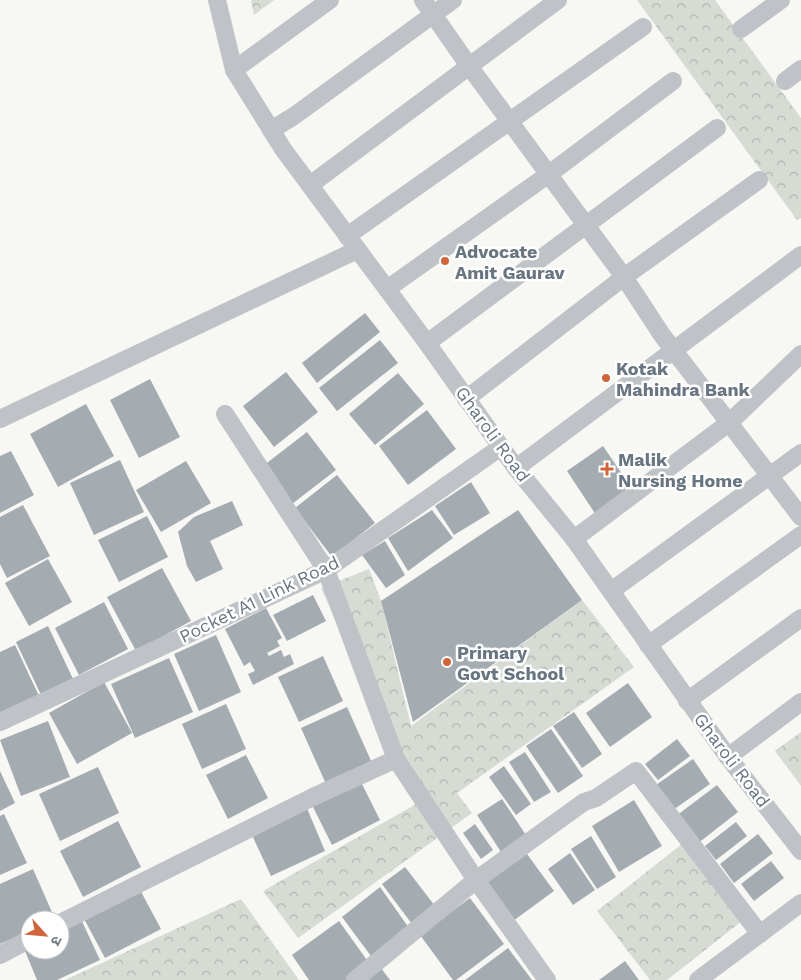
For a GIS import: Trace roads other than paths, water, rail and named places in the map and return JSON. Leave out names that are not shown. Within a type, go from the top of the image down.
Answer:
[{"type":"street","name":"Gharoli Road","points":[[217,0],[234,70],[271,130],[516,468],[574,539],[687,701],[801,850]]},
{"type":"street","points":[[234,70],[330,0]]},
{"type":"street","points":[[271,130],[294,116],[428,7],[453,0]]},
{"type":"street","points":[[310,185],[558,0]]},
{"type":"street","points":[[741,29],[781,0]]},
{"type":"street","points":[[428,7],[624,278],[673,350],[801,517]]},
{"type":"street","points":[[0,419],[352,243],[510,120],[643,27]]},
{"type":"street","points":[[785,81],[801,69]]},
{"type":"street","points":[[387,289],[549,174],[673,81]]},
{"type":"street","points":[[427,343],[717,128]]},
{"type":"street","points":[[466,399],[624,278],[759,180]]},
{"type":"street","points":[[516,468],[801,255]]},
{"type":"street","points":[[574,539],[730,422],[801,354]]},
{"type":"street","points":[[225,414],[326,570],[396,759],[476,880],[547,980]]},
{"type":"street","name":"Pocket A1 Link Road","points":[[0,722],[326,570],[501,447]]},
{"type":"street","points":[[611,591],[801,453]]},
{"type":"street","points":[[648,645],[801,535]]},
{"type":"street","points":[[687,701],[801,618]]},
{"type":"street","points":[[728,756],[801,702]]},
{"type":"street","points":[[70,918],[313,797],[396,759]]},
{"type":"street","points":[[355,980],[476,880],[584,802],[596,798],[636,771],[760,934]]},
{"type":"street","points":[[698,980],[801,903]]},
{"type":"street","points":[[0,955],[20,944]]},
{"type":"place","name":"Advocate Amit Gaurav","points":[[445,261]]},
{"type":"place","name":"Kotak Mahindra Bank","points":[[606,378]]},
{"type":"place","name":"Malik Nursing Home","points":[[607,469]]},
{"type":"place","name":"Primary Govt School","points":[[447,662]]}]
